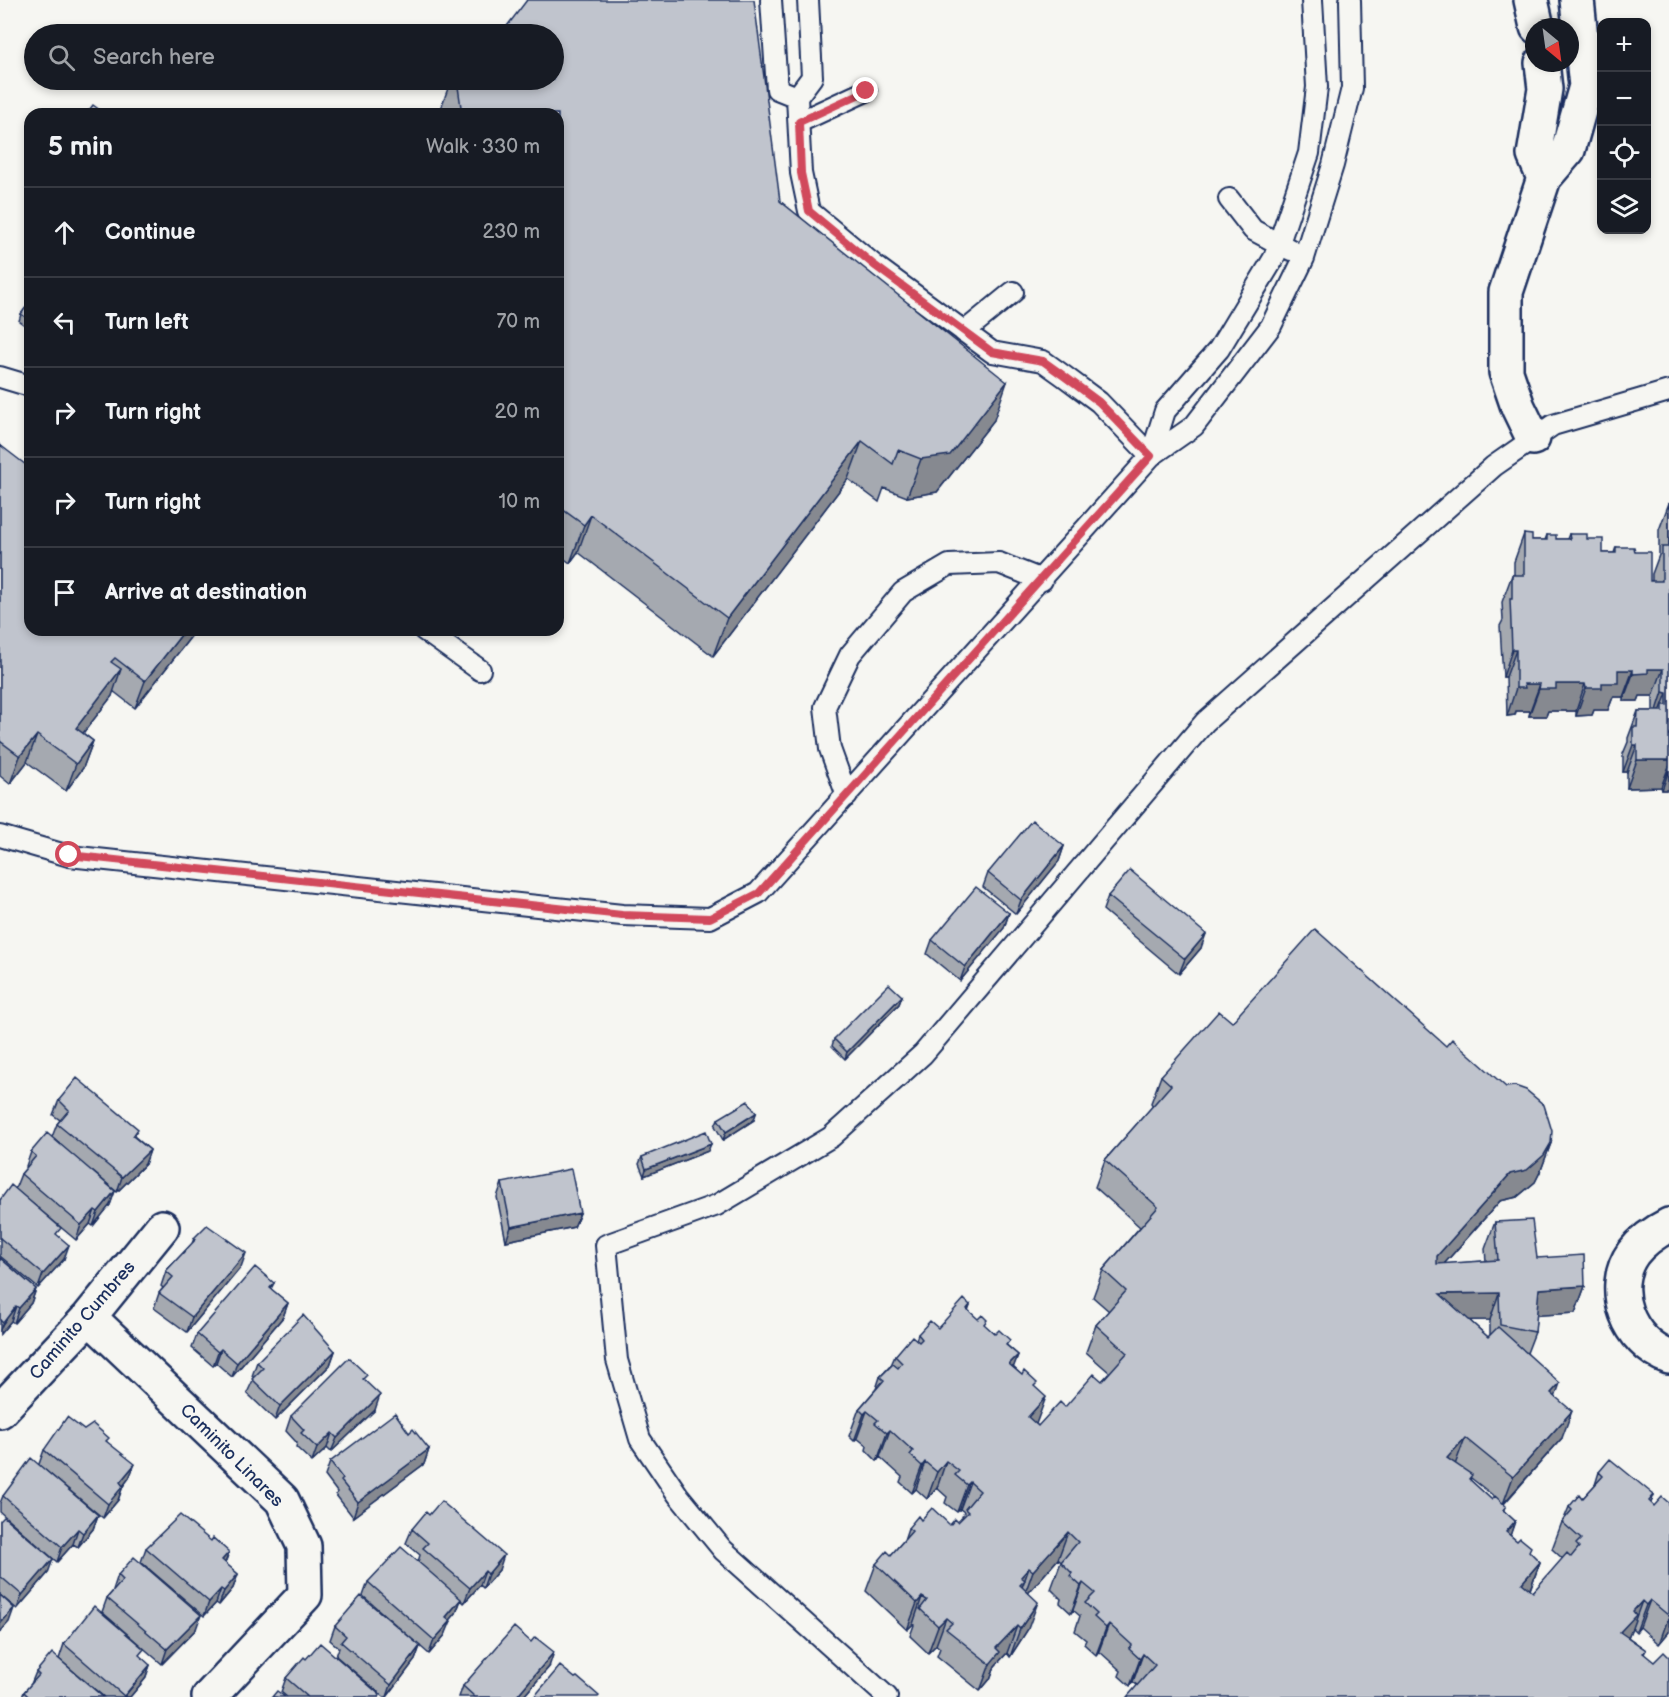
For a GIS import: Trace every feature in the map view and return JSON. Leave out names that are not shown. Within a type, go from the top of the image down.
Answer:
[{"type":"street","points":[[1531,0],[1536,18]]},
{"type":"street","points":[[1533,438],[1518,407],[1506,372],[1506,292],[1544,178],[1568,150],[1586,86],[1577,0]]},
{"type":"street","points":[[1543,72],[1545,89],[1534,155],[1544,178]]},
{"type":"street","points":[[1669,1225],[1648,1236],[1631,1255],[1623,1278],[1623,1302],[1630,1325],[1645,1344],[1669,1357]]},
{"type":"street","name":"Caminito Cumbres","points":[[0,1412],[89,1317],[162,1227]]},
{"type":"street","name":"Caminito Linares","points":[[89,1317],[282,1500],[304,1546],[305,1595],[209,1697]]},
{"type":"lane","points":[[771,0],[777,89],[797,97]]},
{"type":"lane","points":[[808,0],[812,77],[797,97],[801,173],[809,211],[874,265],[992,352],[1043,361],[1099,402],[1151,456]]},
{"type":"lane","points":[[1151,456],[1165,411],[1219,349],[1275,258],[1309,153],[1317,87],[1312,0]]},
{"type":"lane","points":[[0,836],[80,857],[622,915],[710,918],[759,893],[1151,456],[1194,426],[1272,326],[1304,258],[1333,165],[1352,88],[1350,0]]},
{"type":"lane","points":[[799,122],[866,91]]},
{"type":"lane","points":[[1229,199],[1253,230],[1304,258]]},
{"type":"lane","points":[[964,332],[1013,292]]},
{"type":"lane","points":[[0,377],[24,384]]},
{"type":"lane","points":[[887,1697],[723,1550],[678,1496],[640,1439],[616,1360],[606,1245],[717,1205],[831,1137],[923,1054],[1205,722],[1494,465],[1553,425],[1669,391]]},
{"type":"lane","points":[[847,796],[830,749],[825,707],[850,655],[903,592],[949,565],[999,563],[1042,580]]},
{"type":"lane","points":[[432,636],[480,670]]},
{"type":"building","points":[[527,0],[754,0],[780,201],[1007,382],[950,455],[921,459],[898,450],[893,464],[862,441],[727,618],[591,515],[584,525],[564,510],[564,108],[460,108],[458,90],[564,90],[564,24],[509,24]]},
{"type":"building","points":[[0,445],[24,463],[24,636],[180,636],[145,681],[115,658],[111,662],[121,669],[76,728],[93,741],[76,764],[37,735],[20,756],[0,741]]},
{"type":"building","points":[[1524,534],[1532,535],[1532,540],[1547,540],[1547,535],[1556,535],[1556,539],[1570,539],[1569,534],[1587,534],[1587,539],[1603,539],[1603,553],[1616,553],[1616,547],[1634,547],[1635,552],[1650,552],[1650,581],[1662,581],[1662,547],[1669,547],[1669,760],[1637,760],[1637,745],[1633,745],[1633,727],[1637,727],[1638,711],[1663,711],[1663,705],[1667,705],[1667,693],[1663,692],[1663,669],[1648,669],[1648,673],[1633,674],[1633,670],[1618,670],[1618,683],[1602,683],[1602,688],[1586,688],[1585,684],[1556,684],[1556,689],[1539,689],[1540,684],[1524,684],[1525,688],[1516,688],[1516,650],[1512,650],[1510,599],[1512,599],[1512,575],[1524,575]]},
{"type":"building","points":[[1032,820],[1064,846],[1021,900],[988,873]]},
{"type":"building","points":[[1130,870],[1206,934],[1185,959],[1108,896]]},
{"type":"building","points":[[976,887],[1009,913],[965,967],[932,940]]},
{"type":"building","points":[[1315,929],[1446,1046],[1452,1039],[1506,1087],[1515,1086],[1526,1090],[1544,1105],[1552,1131],[1551,1143],[1544,1155],[1527,1170],[1510,1174],[1437,1256],[1437,1264],[1498,1260],[1495,1222],[1532,1220],[1537,1258],[1584,1255],[1585,1286],[1539,1289],[1535,1332],[1500,1325],[1499,1293],[1440,1294],[1488,1337],[1498,1327],[1560,1383],[1551,1393],[1572,1411],[1513,1477],[1465,1438],[1447,1458],[1472,1475],[1469,1479],[1492,1500],[1495,1496],[1506,1506],[1503,1510],[1515,1521],[1506,1532],[1517,1541],[1520,1538],[1531,1547],[1529,1551],[1540,1562],[1522,1583],[1533,1592],[1567,1553],[1571,1557],[1579,1547],[1576,1544],[1581,1539],[1562,1522],[1572,1510],[1569,1507],[1579,1495],[1582,1499],[1603,1476],[1599,1472],[1610,1459],[1654,1495],[1649,1501],[1654,1506],[1662,1497],[1669,1503],[1669,1616],[1650,1600],[1646,1605],[1642,1601],[1633,1611],[1636,1615],[1620,1632],[1646,1650],[1643,1653],[1654,1662],[1664,1652],[1669,1657],[1669,1697],[1127,1697],[1155,1665],[1143,1654],[1140,1659],[1129,1649],[1132,1645],[1109,1624],[1106,1628],[1094,1617],[1097,1614],[1085,1603],[1095,1593],[1083,1583],[1081,1586],[1070,1576],[1072,1573],[1061,1562],[1078,1542],[1068,1532],[1033,1571],[1029,1568],[1021,1577],[1025,1580],[1020,1585],[1038,1602],[1020,1629],[1017,1626],[996,1648],[1000,1652],[990,1664],[946,1629],[952,1623],[946,1618],[938,1626],[920,1609],[927,1600],[922,1597],[917,1603],[876,1564],[887,1551],[891,1555],[912,1531],[908,1528],[918,1516],[921,1520],[932,1508],[950,1525],[955,1519],[958,1522],[968,1512],[965,1509],[980,1491],[970,1482],[967,1485],[955,1475],[959,1471],[946,1461],[937,1472],[925,1462],[922,1466],[910,1455],[913,1451],[890,1430],[887,1433],[875,1423],[878,1420],[867,1411],[864,1414],[859,1409],[884,1380],[880,1377],[893,1364],[898,1368],[902,1363],[895,1356],[912,1336],[919,1342],[922,1339],[918,1334],[930,1321],[938,1328],[964,1299],[970,1305],[967,1309],[978,1319],[982,1315],[987,1320],[984,1324],[995,1334],[999,1330],[1010,1340],[1006,1345],[1018,1355],[1009,1364],[1022,1375],[1024,1371],[1037,1383],[1034,1386],[1046,1397],[1028,1417],[1038,1426],[1060,1402],[1065,1407],[1094,1374],[1102,1381],[1127,1353],[1096,1325],[1126,1291],[1103,1270],[1158,1207],[1105,1160],[1171,1085],[1161,1076],[1219,1011],[1232,1022]]},
{"type":"building","points":[[889,984],[902,996],[847,1052],[834,1039]]},
{"type":"building","points":[[77,1078],[138,1129],[133,1136],[150,1150],[122,1177],[57,1124],[69,1110],[59,1100]]},
{"type":"building","points":[[748,1101],[756,1113],[726,1132],[718,1119]]},
{"type":"building","points":[[706,1131],[711,1144],[646,1169],[642,1157]]},
{"type":"building","points":[[47,1133],[115,1191],[98,1212],[95,1210],[81,1225],[21,1174],[36,1156],[31,1152]]},
{"type":"building","points":[[571,1169],[580,1213],[511,1227],[502,1183]]},
{"type":"building","points":[[11,1185],[61,1228],[56,1234],[69,1245],[43,1274],[0,1238],[0,1200]]},
{"type":"building","points":[[207,1225],[246,1253],[192,1317],[159,1293],[173,1277],[166,1271]]},
{"type":"building","points":[[0,1258],[36,1289],[19,1308],[16,1306],[3,1323],[0,1320]]},
{"type":"building","points":[[255,1267],[274,1283],[270,1288],[288,1303],[237,1363],[221,1349],[218,1352],[197,1334]]},
{"type":"building","points":[[303,1315],[335,1351],[280,1406],[252,1379],[263,1368],[257,1362]]},
{"type":"building","points":[[349,1358],[367,1375],[363,1379],[380,1395],[337,1438],[332,1433],[317,1448],[301,1433],[304,1430],[291,1416]]},
{"type":"building","points":[[395,1413],[409,1433],[413,1429],[429,1449],[358,1502],[341,1481],[343,1479],[330,1462]]},
{"type":"building","points":[[67,1417],[84,1430],[93,1424],[109,1438],[106,1441],[135,1464],[120,1482],[123,1486],[108,1504],[44,1450]]},
{"type":"building","points":[[31,1458],[98,1515],[83,1533],[78,1529],[62,1547],[3,1496]]},
{"type":"building","points":[[441,1501],[504,1555],[488,1574],[485,1571],[470,1588],[423,1548],[428,1543],[412,1529],[426,1512],[429,1515]]},
{"type":"building","points":[[180,1515],[211,1541],[213,1538],[229,1552],[222,1560],[238,1574],[224,1591],[221,1589],[209,1602],[146,1548]]},
{"type":"building","points":[[4,1517],[53,1559],[22,1595],[0,1576],[0,1521]]},
{"type":"building","points":[[401,1547],[461,1599],[446,1617],[451,1621],[434,1640],[368,1582]]},
{"type":"building","points":[[134,1557],[201,1615],[167,1649],[107,1598],[123,1580],[118,1575]]},
{"type":"building","points":[[0,1595],[14,1608],[0,1624]]},
{"type":"building","points":[[361,1596],[420,1646],[391,1685],[341,1642],[346,1636],[335,1626]]},
{"type":"building","points":[[94,1606],[144,1649],[139,1655],[150,1665],[124,1696],[64,1644]]},
{"type":"building","points":[[514,1627],[531,1642],[535,1637],[554,1652],[516,1697],[475,1697],[463,1686]]},
{"type":"building","points":[[320,1643],[380,1695],[379,1697],[308,1697],[286,1678]]},
{"type":"building","points":[[52,1653],[103,1697],[29,1697],[24,1692],[39,1675],[36,1672]]},
{"type":"building","points":[[560,1666],[575,1678],[577,1677],[599,1696],[534,1697]]},
{"type":"building","points":[[277,1691],[285,1697],[272,1697]]},
{"type":"route","points":[[69,855],[622,915],[710,918],[759,893],[1151,456],[1099,402],[1064,376],[1043,361],[992,352],[874,265],[809,211],[801,173],[799,122],[866,91]]}]
